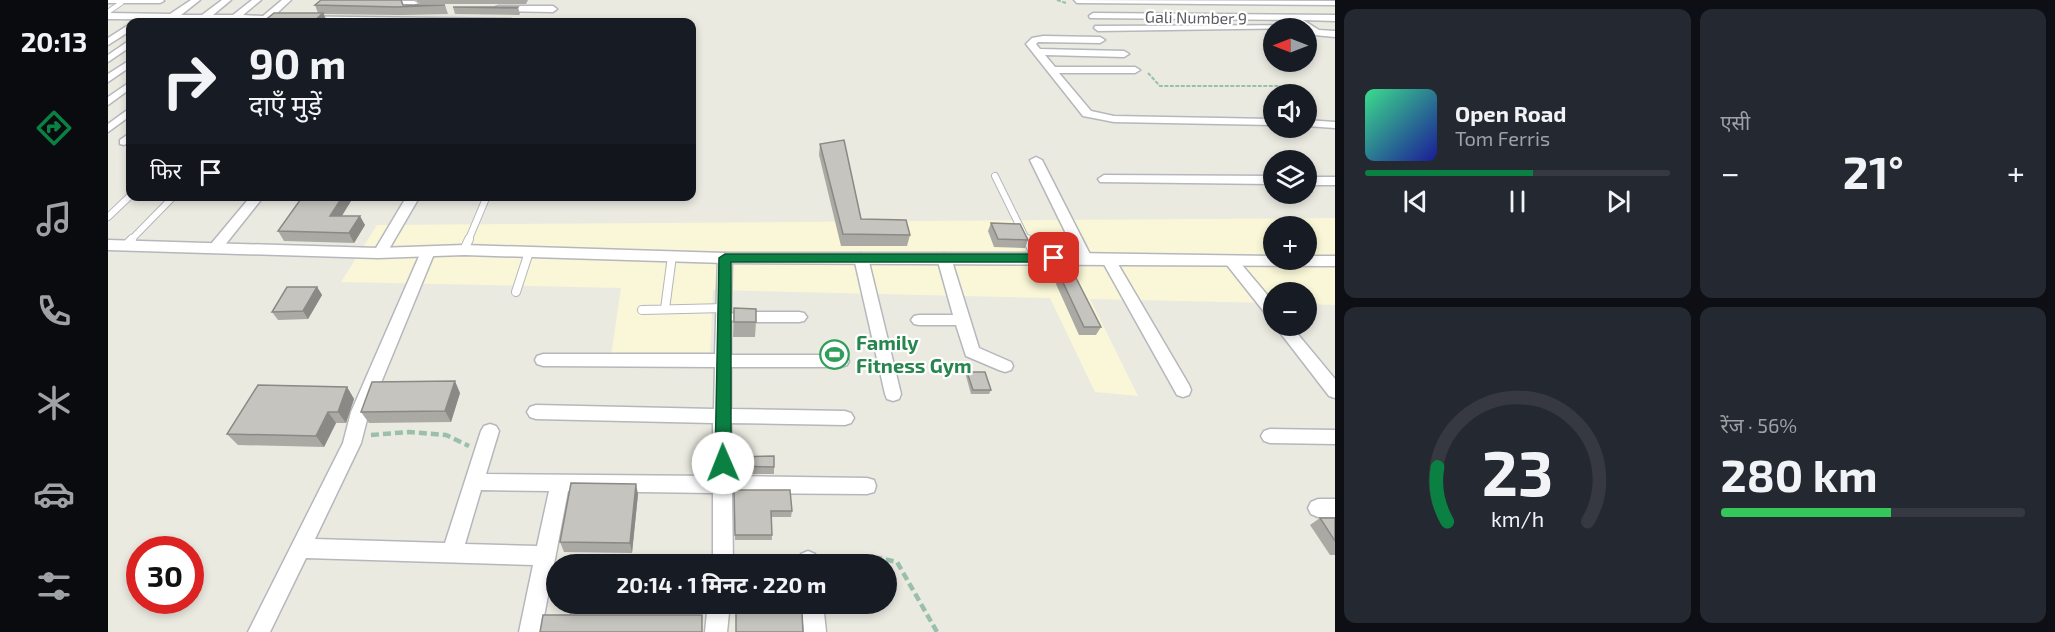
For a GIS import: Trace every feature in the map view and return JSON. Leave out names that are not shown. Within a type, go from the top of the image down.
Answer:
[{"type":"street","points":[[167,18],[196,0]]},
{"type":"street","points":[[205,16],[227,0]]},
{"type":"street","points":[[241,18],[257,0]]},
{"type":"street","points":[[266,18],[287,0]]},
{"type":"street","points":[[493,9],[551,13],[557,0]]},
{"type":"street","points":[[108,1],[161,1]]},
{"type":"street","points":[[140,18],[161,1]]},
{"type":"street","points":[[1077,1],[1335,3]]},
{"type":"street","points":[[1271,2],[1293,18]]},
{"type":"street","points":[[371,3],[415,5]]},
{"type":"street","points":[[403,18],[415,5]]},
{"type":"street","points":[[266,18],[312,18],[320,10]]},
{"type":"street","points":[[108,14],[140,18],[205,16],[228,18]]},
{"type":"street","points":[[108,25],[122,16]]},
{"type":"street","name":"Gali Number 9","points":[[1094,16],[1293,18]]},
{"type":"street","name":"Gali Number 9","points":[[1317,18],[1335,18]]},
{"type":"street","points":[[1098,28],[1263,28]]},
{"type":"street","points":[[108,43],[126,30]]},
{"type":"street","points":[[1317,33],[1335,34]]},
{"type":"street","points":[[1100,40],[1035,40],[1031,44],[1082,109],[1094,117],[1263,122]]},
{"type":"street","points":[[108,43],[126,43]]},
{"type":"street","points":[[108,59],[126,46]]},
{"type":"street","points":[[1037,52],[1124,54]]},
{"type":"street","points":[[108,79],[126,66]]},
{"type":"street","points":[[1051,70],[1135,70]]},
{"type":"street","points":[[108,86],[126,86]]},
{"type":"street","points":[[108,102],[126,89]]},
{"type":"street","points":[[108,129],[126,114]]},
{"type":"street","points":[[1317,123],[1335,124]]},
{"type":"street","points":[[1036,160],[1085,258]]},
{"type":"street","points":[[1104,179],[1263,180]]},
{"type":"street","points":[[1317,181],[1335,181]]},
{"type":"street","points":[[216,247],[254,201]]},
{"type":"street","points":[[380,254],[411,201]]},
{"type":"street","points":[[108,245],[380,254],[427,254],[464,250],[725,258],[1335,261]]},
{"type":"street","points":[[259,632],[351,443],[360,412],[427,254]]},
{"type":"street","points":[[723,554],[725,258]]},
{"type":"street","points":[[861,258],[893,394]]},
{"type":"street","points":[[944,258],[972,352],[1005,366]]},
{"type":"street","points":[[1108,259],[1183,390]]},
{"type":"street","points":[[1232,262],[1263,300]]},
{"type":"street","points":[[725,312],[799,317]]},
{"type":"street","points":[[919,321],[963,321]]},
{"type":"street","points":[[1292,336],[1328,374],[1335,392]]},
{"type":"street","points":[[543,360],[841,360]]},
{"type":"street","points":[[536,412],[635,413],[723,418],[845,418]]},
{"type":"street","points":[[452,553],[490,431]]},
{"type":"street","points":[[1270,436],[1335,437]]},
{"type":"street","points":[[474,482],[867,486]]},
{"type":"street","points":[[530,632],[560,482]]},
{"type":"street","points":[[300,548],[545,555]]},
{"type":"street","points":[[716,632],[718,614]]},
{"type":"street","points":[[813,614],[815,632]]},
{"type":"lane","points":[[108,14],[124,1]]},
{"type":"lane","points":[[995,176],[1036,258]]},
{"type":"lane","points":[[108,217],[126,200]]},
{"type":"lane","points":[[126,245],[169,201]]},
{"type":"lane","points":[[464,250],[485,201]]},
{"type":"lane","points":[[516,292],[530,252]]},
{"type":"lane","points":[[665,309],[672,256]]},
{"type":"lane","points":[[642,310],[725,312]]},
{"type":"path","points":[[1146,71],[1160,86],[1263,86]]},
{"type":"path","points":[[351,443],[370,435],[409,432],[446,435],[483,453]]},
{"type":"path","points":[[897,562],[937,632]]},
{"type":"shaded area","points":[[1317,218],[1335,218],[1335,305],[1317,304],[1317,282],[1263,282],[1263,303],[1090,299],[1138,396],[1095,392],[1050,298],[713,290],[710,357],[611,356],[621,288],[341,282],[377,225],[1263,219],[1263,270],[1317,270]]},
{"type":"building","points":[[321,0],[401,0],[403,5],[445,5],[397,7],[315,5]]},
{"type":"building","points":[[453,7],[518,7],[517,8]]},
{"type":"building","points":[[274,13],[323,13],[317,18],[268,18]]},
{"type":"building","points":[[844,140],[861,219],[906,220],[910,235],[843,234],[820,144]]},
{"type":"building","points":[[299,201],[340,201],[330,216],[360,216],[349,233],[278,231]]},
{"type":"building","points":[[991,223],[1020,224],[1028,240],[998,239]]},
{"type":"building","points":[[1072,270],[1101,327],[1084,327],[1060,276]]},
{"type":"building","points":[[287,287],[317,287],[303,311],[272,312]]},
{"type":"building","points":[[734,308],[756,309],[756,322],[734,322]]},
{"type":"building","points":[[967,372],[985,372],[991,390],[973,390]]},
{"type":"building","points":[[455,381],[445,411],[361,412],[372,382]]},
{"type":"building","points":[[258,385],[347,387],[338,412],[328,412],[316,436],[227,434]]},
{"type":"building","points":[[774,456],[774,467],[734,466],[734,457]]},
{"type":"building","points":[[571,483],[636,484],[630,543],[560,542]]},
{"type":"building","points":[[734,490],[790,490],[792,511],[771,511],[772,535],[735,535]]},
{"type":"building","points":[[1320,518],[1335,518],[1335,541]]},
{"type":"building","points":[[736,614],[802,614],[803,632],[736,632]]},
{"type":"building","points":[[543,615],[702,615],[702,632],[540,632]]},
{"type":"place","name":"Family Fitness Gym","points":[[835,354]]},
{"type":"route","points":[[723,463],[725,258],[1054,258]]}]
